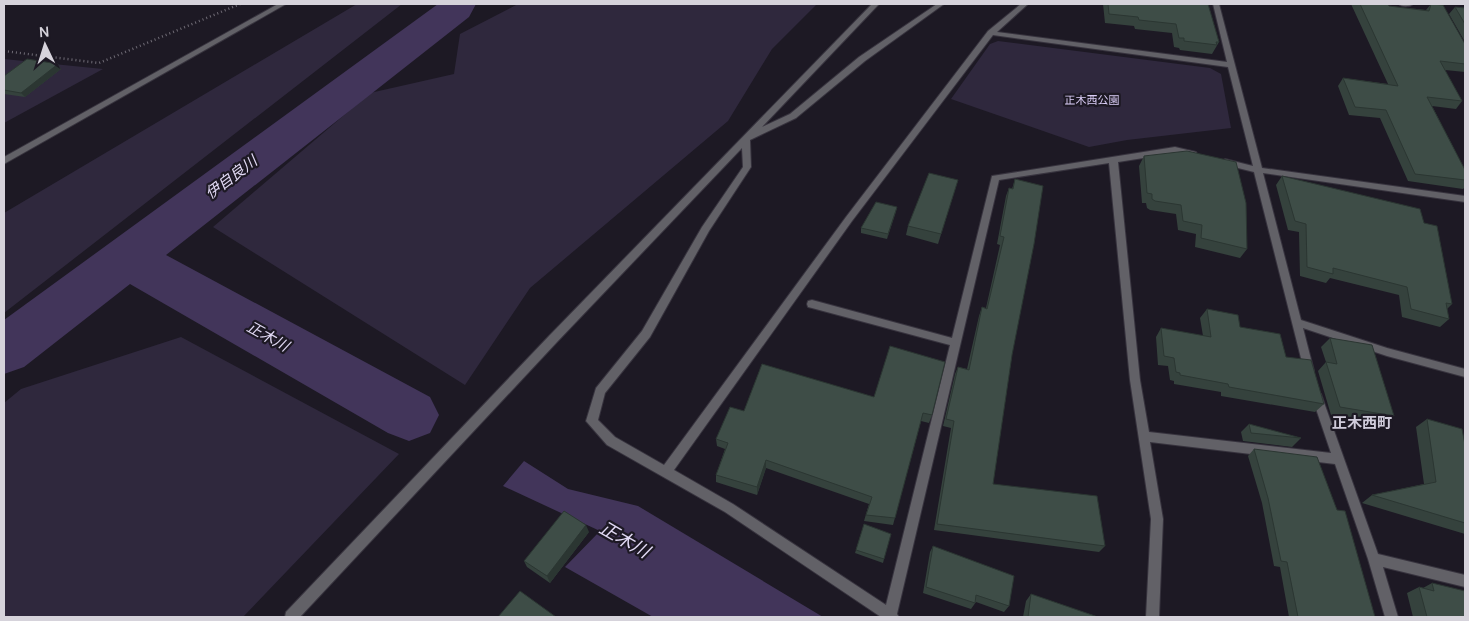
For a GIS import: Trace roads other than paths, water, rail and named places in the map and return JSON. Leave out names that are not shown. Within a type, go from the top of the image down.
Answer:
[{"type":"street","points":[[4,161],[283,4]]},
{"type":"street","points":[[291,617],[560,332],[876,4]]},
{"type":"street","points":[[746,138],[794,116],[862,59],[941,4]]},
{"type":"street","points":[[665,473],[849,219],[991,33],[1025,4]]},
{"type":"street","points":[[1216,4],[1320,410],[1374,559],[1391,617]]},
{"type":"street","points":[[1402,4],[1410,4]]},
{"type":"street","points":[[991,33],[1232,65]]},
{"type":"street","points":[[746,138],[747,167],[705,229],[646,334],[600,392],[592,421],[611,441],[730,508],[891,617],[995,178],[1174,150],[1203,157]]},
{"type":"street","points":[[1113,159],[1135,380],[1157,519],[1152,617]]},
{"type":"street","points":[[1212,159],[1259,170],[1465,199]]},
{"type":"street","points":[[812,304],[956,343]]},
{"type":"street","points":[[1296,322],[1387,352],[1465,373]]},
{"type":"street","points":[[1144,436],[1338,459]]},
{"type":"street","points":[[1374,559],[1465,581]]},
{"type":"water","points":[[524,461],[568,489],[638,506],[823,617],[653,617],[565,567],[600,531],[503,486]]},
{"type":"waterway","name":"伊自良川","points":[[127,258],[455,9],[457,4]]},
{"type":"waterway","name":"伊自良川","points":[[4,351],[127,258]]},
{"type":"waterway","name":"正木川","points":[[127,258],[409,415]]},
{"type":"district","name":"正木西町","points":[[1362,422]]},
{"type":"park label","name":"正木西公園","points":[[1092,99]]}]
